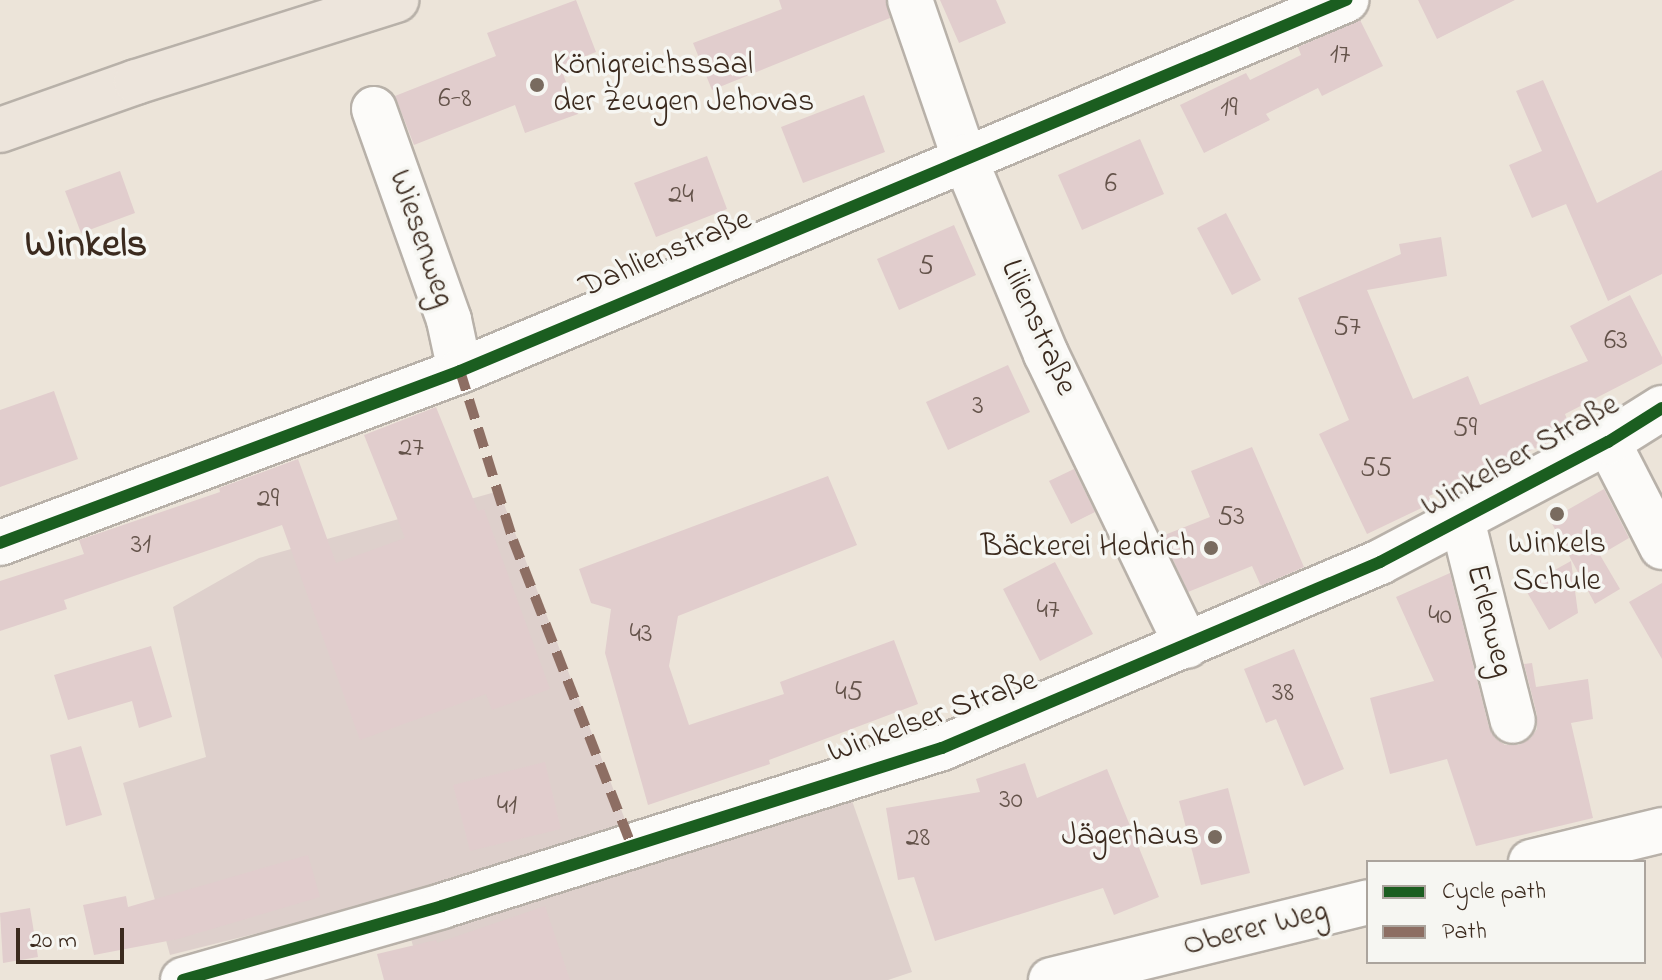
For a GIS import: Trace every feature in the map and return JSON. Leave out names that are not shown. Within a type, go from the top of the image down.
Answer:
[{"type":"main road","points":[[0,130],[136,82],[396,0]]},
{"type":"street","name":"Lilienstraße","points":[[910,0],[964,157],[1046,354],[1187,646]]},
{"type":"street","name":"Dahlienstraße","points":[[0,543],[460,371],[964,157],[1346,0]]},
{"type":"street","name":"Wiesenweg","points":[[374,109],[449,320],[460,371]]},
{"type":"street","name":"Winkelser Straße","points":[[183,980],[442,906],[942,748],[1380,562],[1608,442],[1662,408]]},
{"type":"street","points":[[1608,442],[1662,547]]},
{"type":"street","name":"Erlenweg","points":[[1462,520],[1513,721]]},
{"type":"street","points":[[1539,860],[1662,830]]},
{"type":"street","name":"Oberer Weg","points":[[1051,980],[1366,902]]},
{"type":"shaded area","points":[[499,491],[642,864],[850,795],[912,972],[888,980],[423,980],[399,898],[170,955],[123,783],[206,757],[173,607],[259,558]]},
{"type":"building","points":[[576,0],[596,52],[560,66],[578,114],[525,133],[515,105],[414,145],[395,96],[496,56],[487,33]]},
{"type":"building","points":[[779,0],[886,0],[890,18],[712,90],[693,43],[782,9]]},
{"type":"building","points":[[940,0],[996,0],[1006,23],[959,43]]},
{"type":"building","points":[[1418,0],[1515,0],[1437,39]]},
{"type":"building","points":[[1360,20],[1383,66],[1322,96],[1318,88],[1266,114],[1270,120],[1204,153],[1180,105],[1246,73],[1250,80],[1301,55],[1298,47]]},
{"type":"building","points":[[1543,80],[1597,203],[1662,170],[1662,274],[1608,301],[1566,204],[1532,218],[1509,165],[1542,151],[1516,91]]},
{"type":"building","points":[[864,95],[885,152],[803,183],[781,127]]},
{"type":"building","points":[[1140,139],[1164,194],[1082,230],[1058,175]]},
{"type":"building","points":[[707,156],[727,209],[656,237],[634,183]]},
{"type":"building","points":[[120,171],[135,213],[81,233],[65,191]]},
{"type":"building","points":[[1226,213],[1261,280],[1232,295],[1197,228]]},
{"type":"building","points":[[954,225],[976,275],[899,310],[877,259]]},
{"type":"building","points":[[1441,237],[1447,276],[1367,290],[1413,399],[1468,376],[1480,405],[1588,361],[1570,326],[1630,295],[1662,357],[1662,364],[1565,414],[1572,432],[1429,496],[1432,503],[1367,534],[1319,434],[1349,420],[1298,298],[1401,254],[1399,244]]},
{"type":"building","points":[[1008,365],[1030,412],[948,450],[926,402]]},
{"type":"building","points":[[54,391],[78,459],[0,487],[0,410]]},
{"type":"building","points":[[436,407],[478,511],[484,509],[550,689],[492,710],[486,694],[360,740],[282,525],[64,600],[67,609],[0,631],[0,581],[84,554],[79,540],[220,492],[219,488],[298,459],[336,563],[405,538],[364,435]]},
{"type":"building","points":[[1252,447],[1304,567],[1261,586],[1252,566],[1188,592],[1162,536],[1210,517],[1191,471]]},
{"type":"building","points":[[1074,469],[1095,512],[1071,524],[1049,481]]},
{"type":"building","points":[[828,476],[857,545],[678,616],[669,666],[689,725],[784,694],[780,682],[894,640],[918,704],[769,760],[770,764],[648,805],[605,653],[611,609],[591,603],[579,569]]},
{"type":"building","points":[[1604,489],[1629,538],[1600,555],[1620,589],[1595,604],[1550,520]]},
{"type":"building","points":[[1571,561],[1578,613],[1549,630],[1524,587]]},
{"type":"building","points":[[1055,562],[1093,634],[1040,661],[1003,589]]},
{"type":"building","points":[[1450,573],[1489,727],[1496,739],[1505,745],[1518,745],[1530,739],[1537,729],[1537,715],[1524,664],[1532,663],[1536,687],[1588,679],[1593,719],[1571,723],[1593,818],[1476,846],[1447,759],[1390,774],[1370,698],[1434,681],[1396,597]]},
{"type":"building","points":[[1662,583],[1662,659],[1629,602]]},
{"type":"building","points":[[151,646],[172,717],[139,728],[132,701],[68,720],[54,675]]},
{"type":"building","points":[[1294,649],[1344,769],[1304,786],[1276,719],[1266,723],[1244,669]]},
{"type":"building","points":[[81,746],[102,815],[66,826],[50,755]]},
{"type":"building","points":[[545,762],[561,829],[470,851],[453,785]]},
{"type":"building","points":[[1025,763],[1037,798],[1107,769],[1159,897],[1114,915],[1103,888],[935,941],[914,877],[898,880],[886,808],[980,792],[976,779]]},
{"type":"building","name":"Jägerhaus","points":[[1228,788],[1250,873],[1201,885],[1179,801]]},
{"type":"building","points":[[308,855],[320,897],[178,939],[94,955],[83,905],[126,896],[128,907]]},
{"type":"building","points":[[545,906],[570,980],[384,980],[377,954],[436,940],[437,943]]},
{"type":"building","points":[[30,908],[38,957],[3,963],[0,913]]},
{"type":"marked path","points":[[460,371],[513,540],[632,847]]},
{"type":"cycle path","points":[[0,543],[460,371],[1346,0]]},
{"type":"cycle path","points":[[183,980],[442,906],[942,748],[1380,562],[1608,442],[1662,408]]},
{"type":"place","name":"Königreichssaal der Zeugen Jehovas","points":[[537,85]]},
{"type":"place","name":"Winkels Schule","points":[[1557,514]]},
{"type":"place","name":"Bäckerei Hedrich","points":[[1211,548]]},
{"type":"place","name":"Jägerhaus","points":[[1215,837]]},
{"type":"district","name":"Winkels","points":[[86,246]]}]
